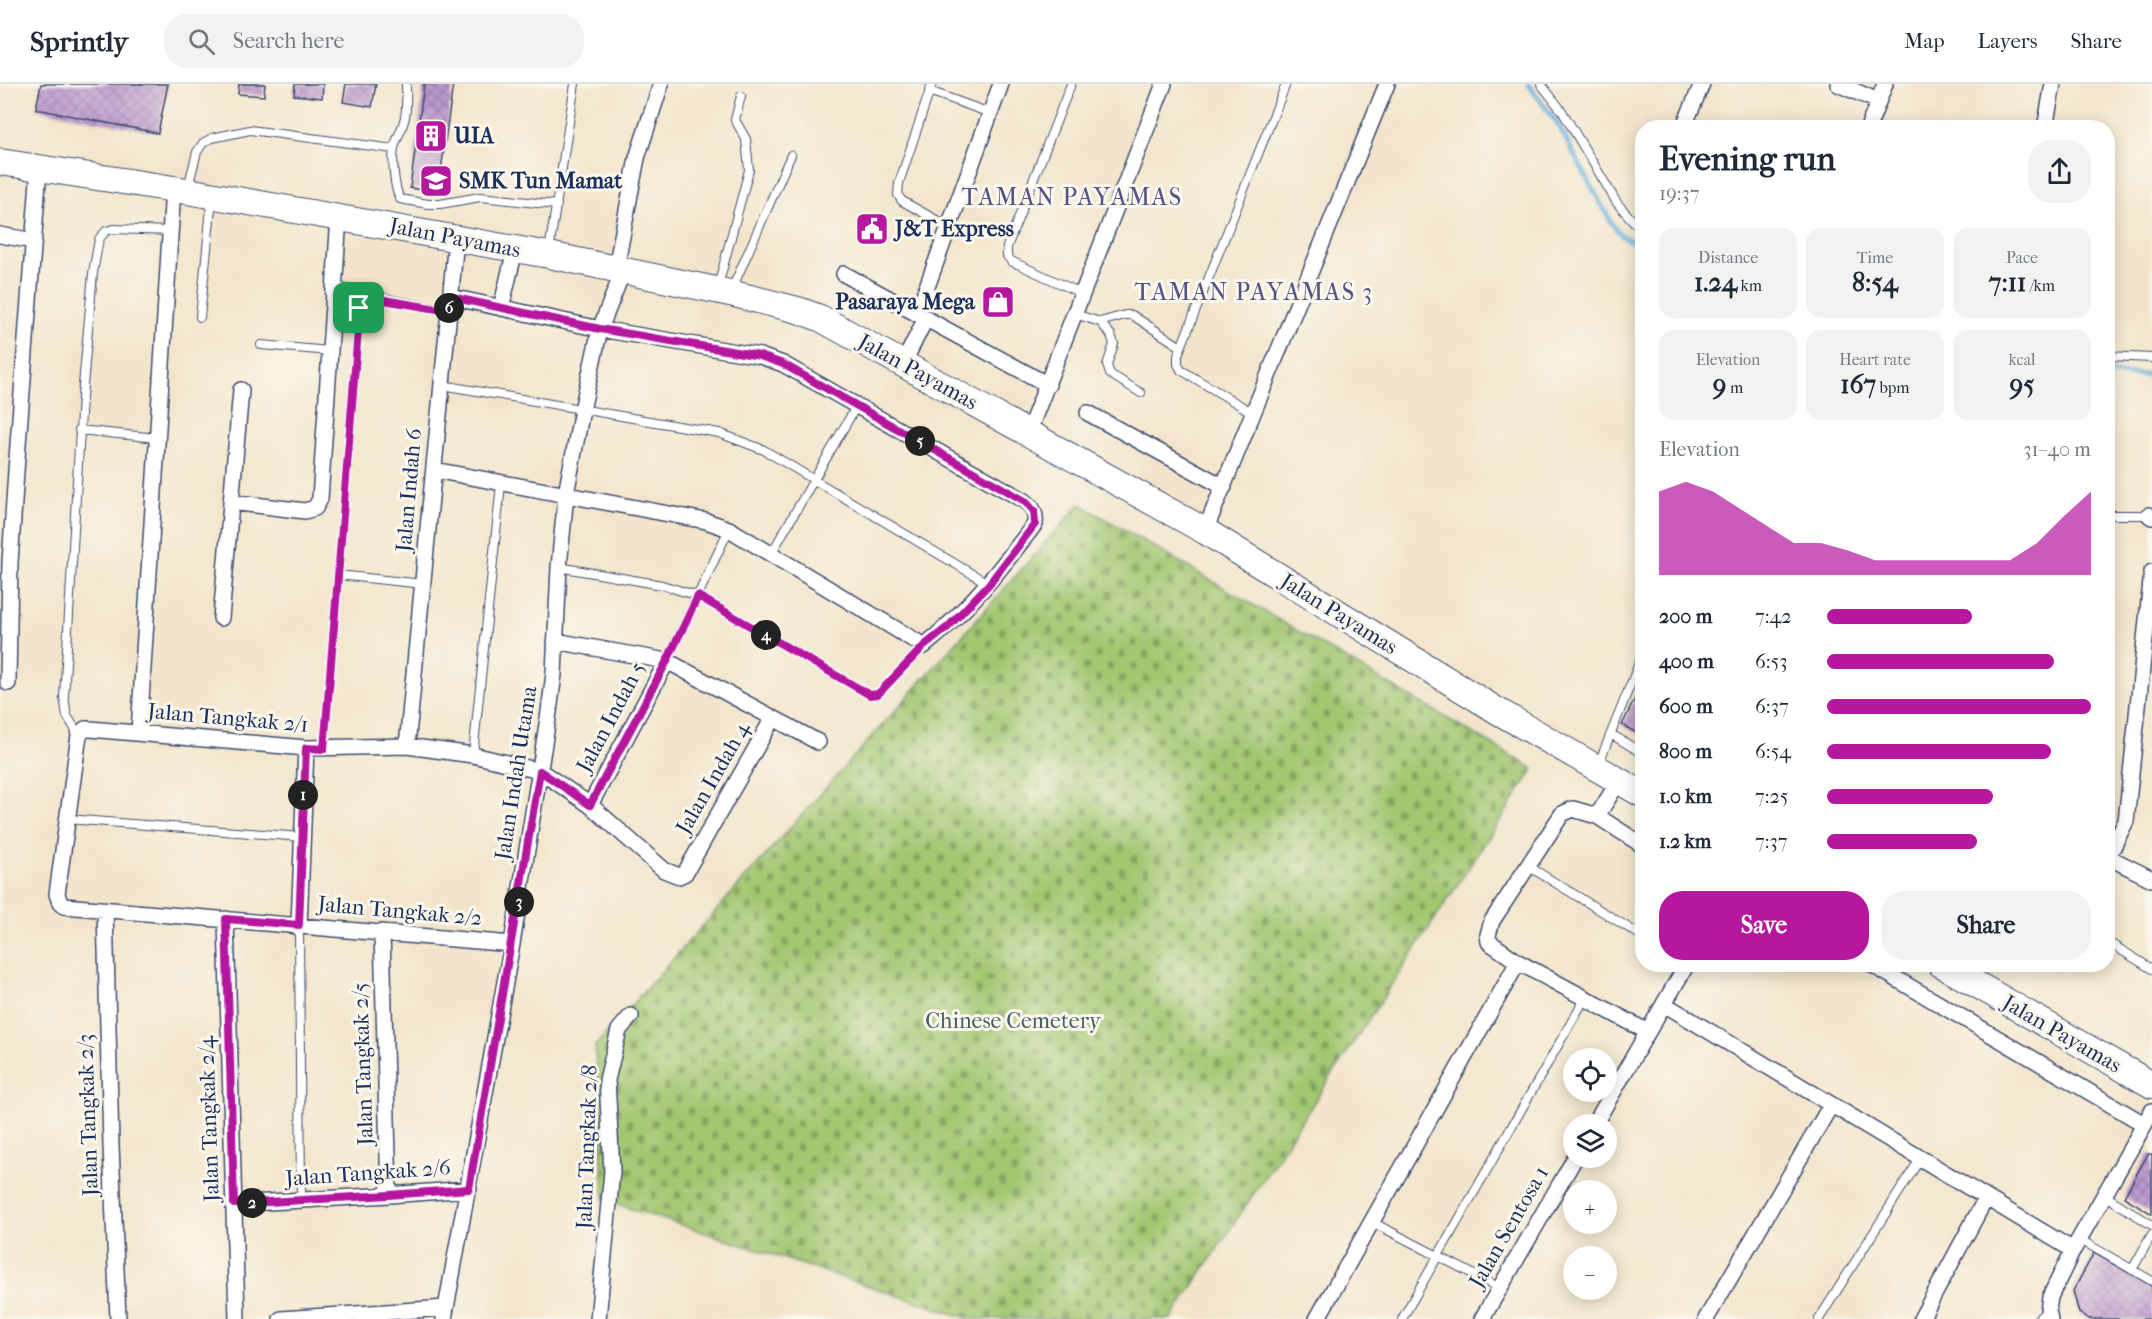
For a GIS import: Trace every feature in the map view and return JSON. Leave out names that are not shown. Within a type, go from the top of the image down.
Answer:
[{"type":"highway","name":"Jalan Payamas","points":[[0,162],[212,195],[549,255],[723,292],[798,310],[820,318],[1205,531],[1496,710],[1635,790]]},
{"type":"highway","name":"Jalan Payamas","points":[[1956,972],[2152,1085]]},
{"type":"street","name":"Jalan Indah Utama","points":[[445,1314],[512,944],[540,771],[554,674],[559,567],[566,494],[600,329],[620,269],[637,158],[661,84]]},
{"type":"street","points":[[903,364],[949,227],[1001,84]]},
{"type":"street","points":[[1028,433],[1164,84]]},
{"type":"street","points":[[1205,531],[1387,84]]},
{"type":"street","points":[[1686,120],[1702,84]]},
{"type":"street","points":[[1838,84],[1878,101]]},
{"type":"street","points":[[1871,120],[1885,84]]},
{"type":"street","points":[[2046,120],[2053,84]]},
{"type":"street","points":[[8,683],[11,551],[39,168]]},
{"type":"street","points":[[139,732],[170,231],[180,190]]},
{"type":"street","points":[[231,502],[305,511],[315,508],[320,499],[339,217]]},
{"type":"street","points":[[0,235],[34,241]]},
{"type":"street","name":"Jalan Indah 6","points":[[407,746],[456,239]]},
{"type":"street","points":[[501,308],[515,250]]},
{"type":"street","points":[[844,274],[1048,386]]},
{"type":"street","points":[[434,470],[501,484],[691,516],[729,529],[924,646],[948,627],[989,584],[1035,524],[1036,518],[1030,505],[783,364],[760,356],[600,329],[501,308],[450,304]]},
{"type":"street","points":[[221,618],[241,390]]},
{"type":"street","points":[[1089,413],[1224,487]]},
{"type":"street","points":[[2115,843],[2126,821],[2152,572]]},
{"type":"street","points":[[555,641],[667,661],[818,742]]},
{"type":"street","name":"Jalan Indah 5","points":[[540,771],[590,805],[667,661]]},
{"type":"street","name":"Jalan Indah 4","points":[[590,805],[664,870],[673,875],[682,875],[773,718]]},
{"type":"street","points":[[67,819],[84,732]]},
{"type":"street","name":"Jalan Tangkak 2/1","points":[[84,732],[139,732],[324,749],[407,746],[472,755],[540,771]]},
{"type":"street","points":[[299,925],[306,748]]},
{"type":"street","points":[[1597,816],[1619,781]]},
{"type":"street","points":[[1635,840],[1597,816],[1573,809],[1562,814],[1492,921],[1488,935],[1489,942],[1518,962],[1648,1032]]},
{"type":"street","name":"Jalan Tangkak 2/2","points":[[67,819],[57,894],[60,903],[69,907],[512,944]]},
{"type":"street","points":[[2115,860],[2152,879]]},
{"type":"street","name":"Jalan Tangkak 2/3","points":[[105,910],[118,1319]]},
{"type":"street","name":"Jalan Tangkak 2/4","points":[[226,919],[237,1319]]},
{"type":"street","name":"Jalan Tangkak 2/5","points":[[382,932],[389,1195]]},
{"type":"street","points":[[1317,1319],[1518,962]]},
{"type":"street","points":[[1600,1114],[1682,972]]},
{"type":"street","points":[[1885,972],[2148,1118],[2076,1245],[2050,1297],[2045,1316]]},
{"type":"street","points":[[1664,1004],[1986,1198],[2076,1245]]},
{"type":"street","name":"Jalan Tangkak 2/8","points":[[598,1319],[612,1171],[607,1080],[620,1030],[631,1016]]},
{"type":"street","points":[[1706,1319],[1832,1105]]},
{"type":"street","name":"Jalan Sentosa 1","points":[[1482,1319],[1569,1168]]},
{"type":"street","name":"Jalan Tangkak 2/6","points":[[234,1204],[469,1189]]},
{"type":"street","points":[[1921,1319],[1986,1198]]},
{"type":"street","points":[[281,1319],[445,1314]]},
{"type":"lane","points":[[406,84],[404,125],[394,149],[396,193],[400,199],[440,204],[480,196],[557,205]]},
{"type":"lane","points":[[549,255],[576,84]]},
{"type":"lane","points":[[1071,84],[1007,247],[1007,256],[1011,261],[1083,294]]},
{"type":"lane","points":[[1253,413],[1181,370],[1177,360],[1286,84]]},
{"type":"lane","points":[[1541,84],[1562,111],[1617,203],[1635,223]]},
{"type":"lane","points":[[949,227],[902,201],[898,195],[899,183],[930,87],[990,112]]},
{"type":"lane","points":[[723,292],[749,170],[745,136],[735,120],[741,96]]},
{"type":"lane","points":[[180,190],[203,143],[212,138],[250,130],[394,149]]},
{"type":"lane","points":[[723,292],[791,155]]},
{"type":"lane","points":[[200,317],[212,195]]},
{"type":"lane","points":[[84,732],[67,716],[64,697],[79,430],[93,273],[99,239],[106,231],[113,229],[170,231]]},
{"type":"lane","points":[[334,285],[384,300],[450,304]]},
{"type":"lane","points":[[324,749],[361,294]]},
{"type":"lane","points":[[1075,314],[1100,322],[1132,315],[1181,347]]},
{"type":"lane","points":[[1100,322],[1113,339],[1113,348],[1107,365],[1110,374],[1141,393]]},
{"type":"lane","points":[[261,345],[330,351]]},
{"type":"lane","points":[[2115,356],[2152,358]]},
{"type":"lane","points":[[442,385],[719,433],[764,450],[989,584]]},
{"type":"lane","points":[[771,554],[857,405]]},
{"type":"lane","points":[[79,430],[157,438]]},
{"type":"lane","points":[[472,755],[501,484]]},
{"type":"lane","points":[[2115,515],[2150,516]]},
{"type":"lane","points":[[667,661],[729,529]]},
{"type":"lane","points":[[559,567],[662,585],[698,596],[870,695],[878,694],[924,646]]},
{"type":"lane","points":[[338,575],[423,584]]},
{"type":"lane","points":[[1597,768],[1635,674]]},
{"type":"lane","points":[[1611,734],[1635,749]]},
{"type":"lane","points":[[67,819],[302,837]]},
{"type":"lane","points":[[1528,866],[1635,932]]},
{"type":"lane","points":[[299,925],[302,1200]]},
{"type":"lane","points":[[2115,946],[2152,969]]},
{"type":"lane","points":[[1402,1319],[1585,998]]},
{"type":"lane","points":[[1819,1319],[1920,1158]]},
{"type":"lane","points":[[2104,1195],[2152,1224]]},
{"type":"lane","points":[[1372,1222],[1500,1288]]},
{"type":"lane","points":[[2132,1270],[2152,1234]]},
{"type":"lane","points":[[2076,1245],[2152,1281]]},
{"type":"green space","name":"Chinese Cemetery","points":[[1080,504],[1534,769],[1171,1319],[970,1319],[604,1200],[595,1046]]},
{"type":"building","points":[[41,84],[168,84],[158,133],[36,109]]},
{"type":"building","points":[[239,84],[265,84],[264,96],[238,94]]},
{"type":"building","points":[[295,84],[323,84],[322,98],[294,95]]},
{"type":"building","points":[[346,84],[376,84],[372,107],[343,102]]},
{"type":"building","name":"UIA","points":[[424,84],[453,84],[438,192],[410,188]]},
{"type":"building","points":[[1635,698],[1635,732],[1622,725]]},
{"type":"building","points":[[2148,1154],[2152,1154],[2152,1214],[2124,1197]]},
{"type":"building","points":[[2094,1253],[2152,1286],[2152,1319],[2089,1319],[2079,1313],[2073,1291]]},
{"type":"waterway","points":[[1528,84],[1557,123],[1612,224],[1622,236],[1635,242]]},
{"type":"waterway","points":[[2115,374],[2152,375]]},
{"type":"place","name":"UIA","points":[[431,136]]},
{"type":"place","name":"SMK Tun Mamat","points":[[436,181]]},
{"type":"place","name":"J&T Express","points":[[872,229]]},
{"type":"place","name":"Pasaraya Mega","points":[[998,302]]},
{"type":"district","name":"TAMAN PAYAMAS","points":[[1072,197]]},
{"type":"district","name":"TAMAN PAYAMAS 3","points":[[1254,292]]},
{"type":"route","points":[[361,294],[449,311],[451,297],[600,329],[760,356],[783,364],[1025,501],[1034,511],[1036,518],[1035,524],[989,584],[948,627],[924,646],[878,694],[874,695],[870,695],[698,596],[667,661],[590,805],[540,771],[469,1189],[234,1204],[226,919],[299,925],[306,748],[324,749],[359,308],[361,294]]}]
